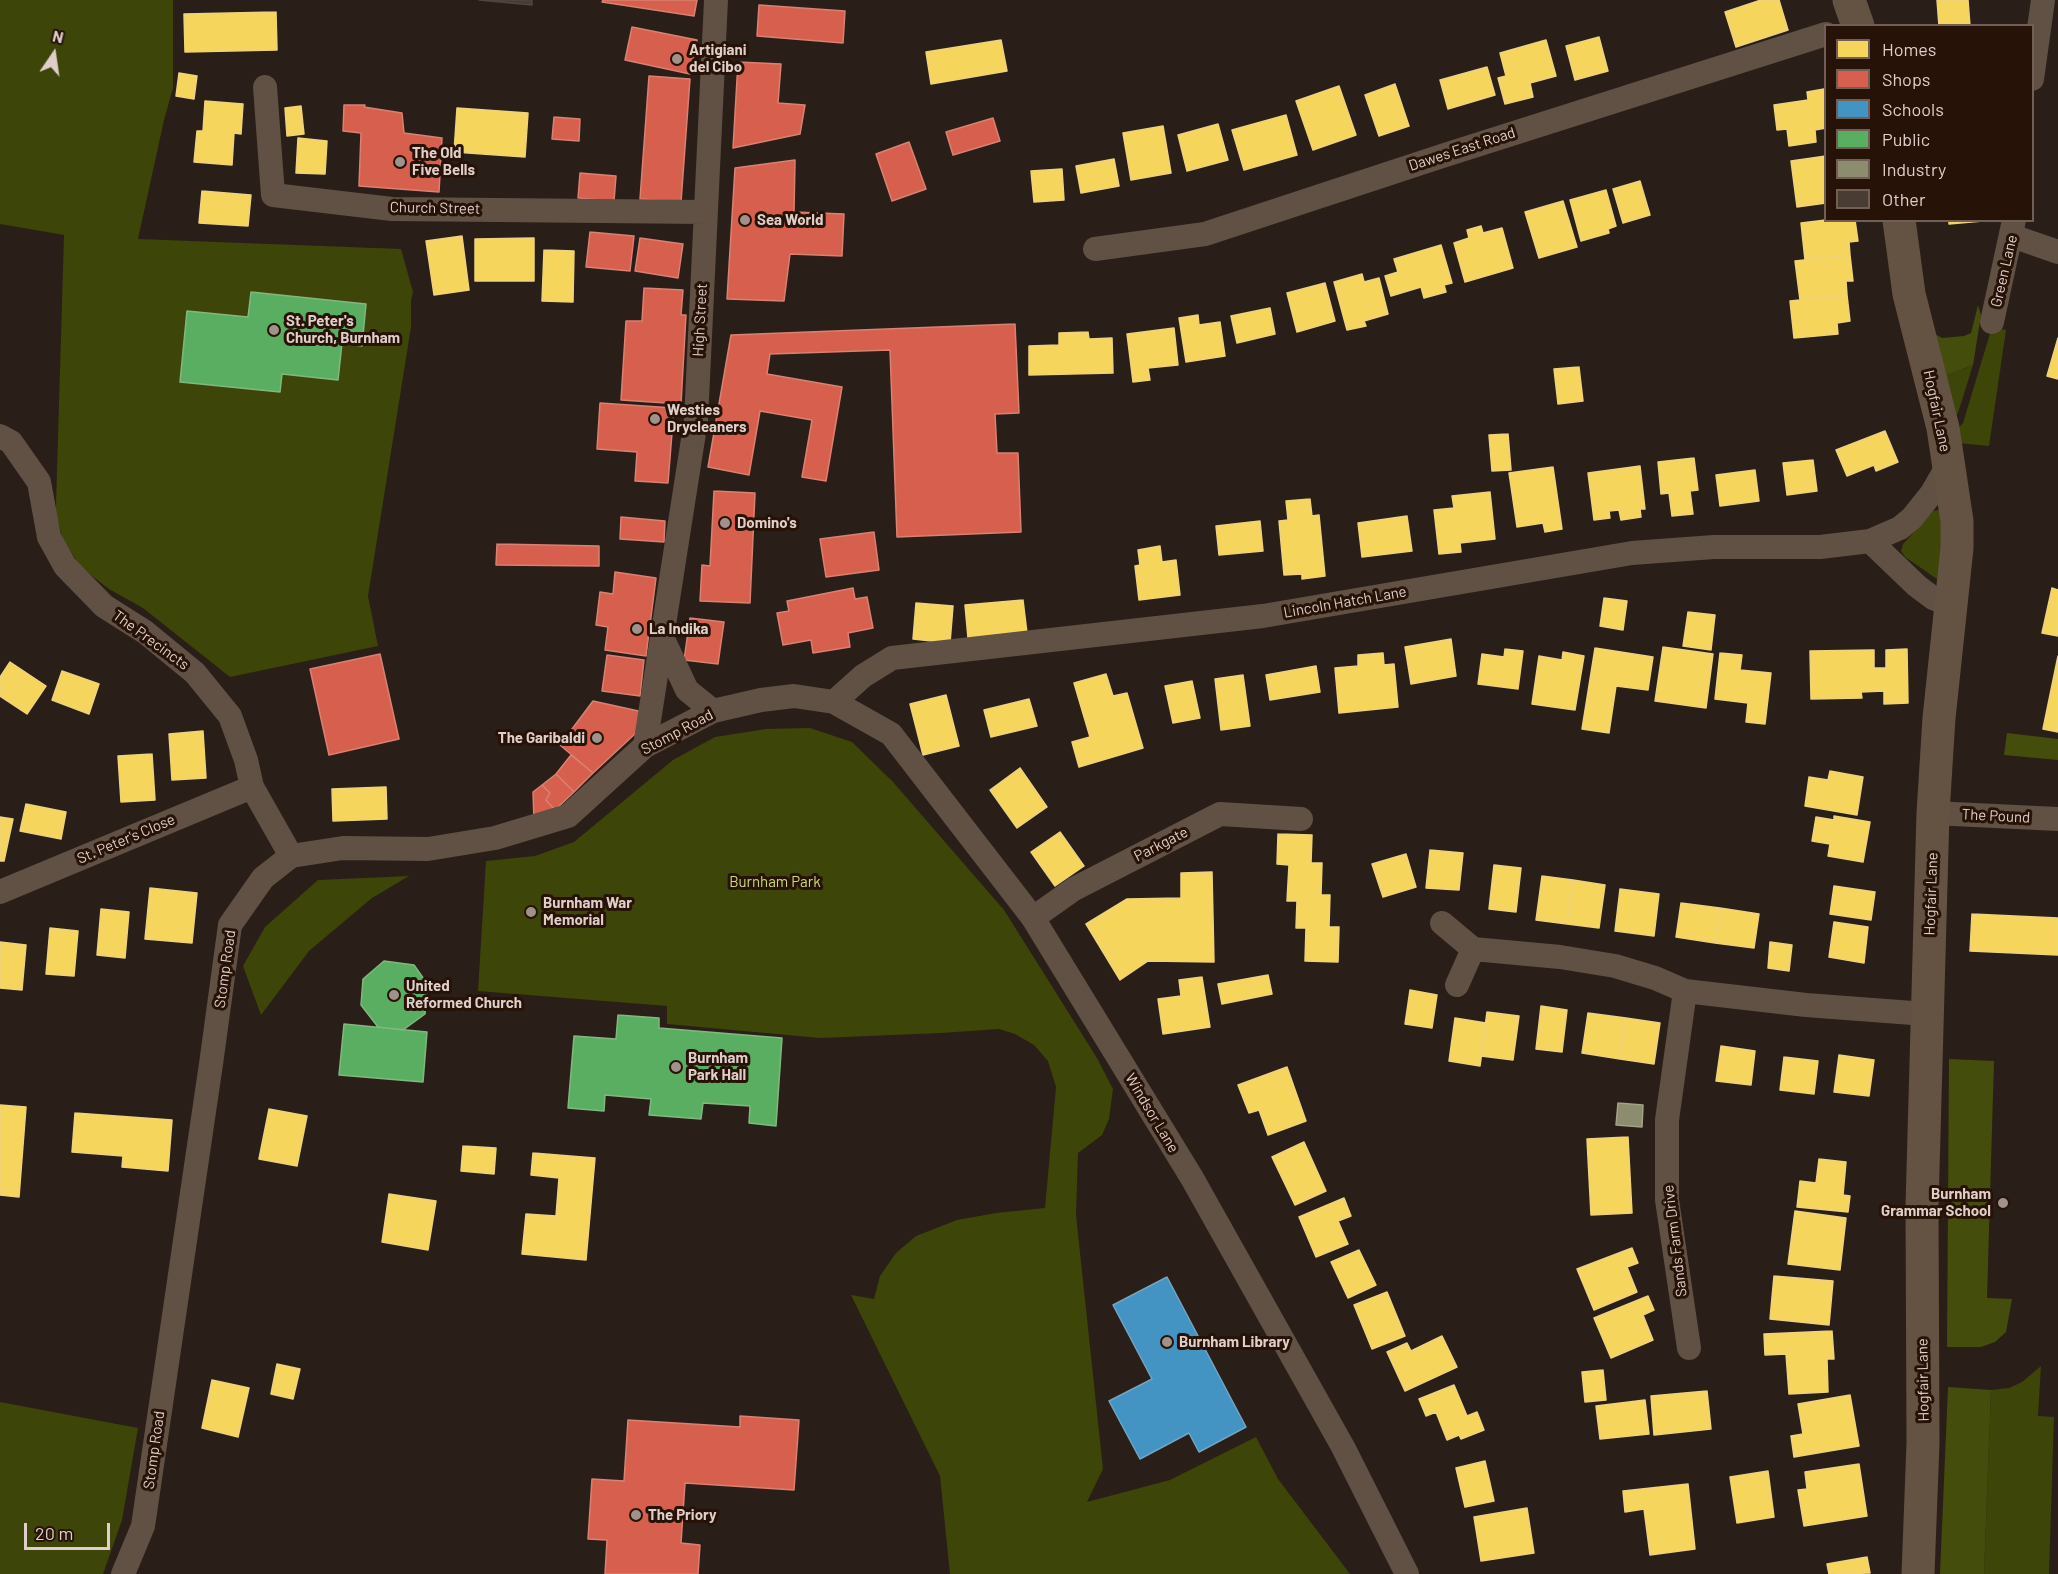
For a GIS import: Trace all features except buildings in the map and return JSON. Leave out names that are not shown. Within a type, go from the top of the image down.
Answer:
[{"type":"street","name":"High Street","points":[[645,746],[696,420],[716,0]]},
{"type":"street","points":[[2034,65],[2043,0]]},
{"type":"street","name":"Dawes East Road","points":[[1095,249],[1205,234],[1824,35]]},
{"type":"street","name":"Church Street","points":[[265,87],[273,195],[392,209],[705,212]]},
{"type":"street","name":"Hogfair Lane","points":[[1899,222],[1909,294],[1943,428],[1957,521],[1957,548],[1939,718],[1926,1014],[1922,1206],[1923,1443],[1918,1574]]},
{"type":"street","points":[[2013,228],[2058,252]]},
{"type":"street","name":"Green Lane","points":[[1992,322],[2013,228]]},
{"type":"street","name":"The Precincts","points":[[0,436],[12,442],[39,482],[48,537],[65,566],[104,606],[145,632],[195,672],[230,716],[246,760],[252,787],[291,856]]},
{"type":"street","name":"Lincoln Hatch Lane","points":[[834,702],[863,676],[892,658],[1263,616],[1632,553],[1714,547],[1820,547],[1870,541],[1900,528],[1912,518],[1928,500],[1948,465]]},
{"type":"street","points":[[1870,541],[1917,586],[1933,598],[1951,605]]},
{"type":"street","points":[[663,639],[687,690],[713,711]]},
{"type":"street","name":"Stomp Road","points":[[123,1574],[143,1526],[230,925],[262,878],[291,856],[343,848],[428,849],[495,838],[568,816],[645,746],[713,711],[761,700],[794,696],[834,702]]},
{"type":"street","name":"Windsor Lane","points":[[834,702],[891,734],[1033,918],[1209,1208],[1343,1447],[1407,1574]]},
{"type":"street","name":"St. Peter's Close","points":[[0,892],[252,787]]},
{"type":"street","name":"The Pound","points":[[1934,813],[2058,819]]},
{"type":"street","name":"Parkgate","points":[[1033,918],[1074,889],[1220,814],[1301,819]]},
{"type":"street","points":[[1442,923],[1473,949],[1602,963],[1628,969],[1685,991],[1806,1005],[1926,1014]]},
{"type":"street","points":[[1457,985],[1473,949]]},
{"type":"street","name":"Sands Farm Drive","points":[[1685,991],[1667,1120],[1667,1200],[1689,1348]]},
{"type":"green space","points":[[0,0],[173,0],[173,88],[138,239],[401,249],[413,292],[411,327],[368,596],[378,646],[230,677],[143,608],[109,589],[92,576],[78,563],[63,539],[56,515],[56,505],[64,235],[0,224]]},
{"type":"green space","points":[[1978,305],[1981,315],[1973,365],[1943,377],[1935,334],[1942,338],[1971,333]]},
{"type":"green space","points":[[1992,327],[2006,330],[1989,446],[1958,443],[1956,431],[1963,423]]},
{"type":"green space","points":[[1973,365],[1958,413],[1953,419],[1943,377]]},
{"type":"green space","points":[[1941,510],[1944,555],[1937,579],[1905,557],[1901,551],[1903,544],[1933,511]]},
{"type":"green space","name":"Burnham Park","points":[[810,728],[852,742],[893,782],[1004,910],[1097,1058],[1113,1089],[1109,1119],[1102,1135],[1078,1153],[1076,1215],[1103,1469],[1087,1502],[1170,1480],[1256,1437],[1278,1479],[1350,1574],[950,1574],[940,1476],[851,1295],[874,1299],[880,1276],[896,1253],[916,1236],[957,1220],[1045,1208],[1056,1087],[1048,1061],[1034,1045],[1015,1034],[999,1029],[820,1038],[667,1024],[667,1006],[478,991],[486,861],[535,856],[574,842],[673,760],[715,737],[766,729]]},
{"type":"green space","points":[[2007,733],[2058,739],[2058,760],[2004,755]]},
{"type":"green space","points":[[409,876],[372,898],[309,951],[261,1015],[243,966],[265,927],[318,880]]},
{"type":"green space","points":[[1949,1059],[1994,1061],[1987,1298],[2012,1299],[2006,1332],[1995,1342],[1981,1347],[1947,1347]]},
{"type":"green space","points":[[2041,1366],[2038,1416],[2054,1417],[2049,1574],[1984,1574],[1991,1390],[2009,1388],[2022,1382]]},
{"type":"green space","points":[[1948,1387],[1991,1390],[1984,1574],[1940,1574]]},
{"type":"green space","points":[[0,1402],[138,1428],[122,1520],[103,1574],[0,1574]]},
{"type":"place","name":"Artigiani del Cibo","points":[[677,59]]},
{"type":"place","name":"The Old Five Bells","points":[[400,162]]},
{"type":"place","name":"Sea World","points":[[745,220]]},
{"type":"place","name":"St. Peter's Church, Burnham","points":[[274,330]]},
{"type":"place","name":"Westies Drycleaners","points":[[655,419]]},
{"type":"place","name":"Domino's","points":[[725,523]]},
{"type":"place","name":"La Indika","points":[[637,629]]},
{"type":"place","name":"The Garibaldi","points":[[597,738]]},
{"type":"place","name":"Burnham War Memorial","points":[[531,912]]},
{"type":"place","name":"United Reformed Church","points":[[394,995]]},
{"type":"place","name":"Burnham Park Hall","points":[[676,1067]]},
{"type":"place","name":"Burnham Grammar School","points":[[2003,1203]]},
{"type":"place","name":"Burnham Library","points":[[1167,1342]]},
{"type":"place","name":"The Priory","points":[[636,1515]]}]
